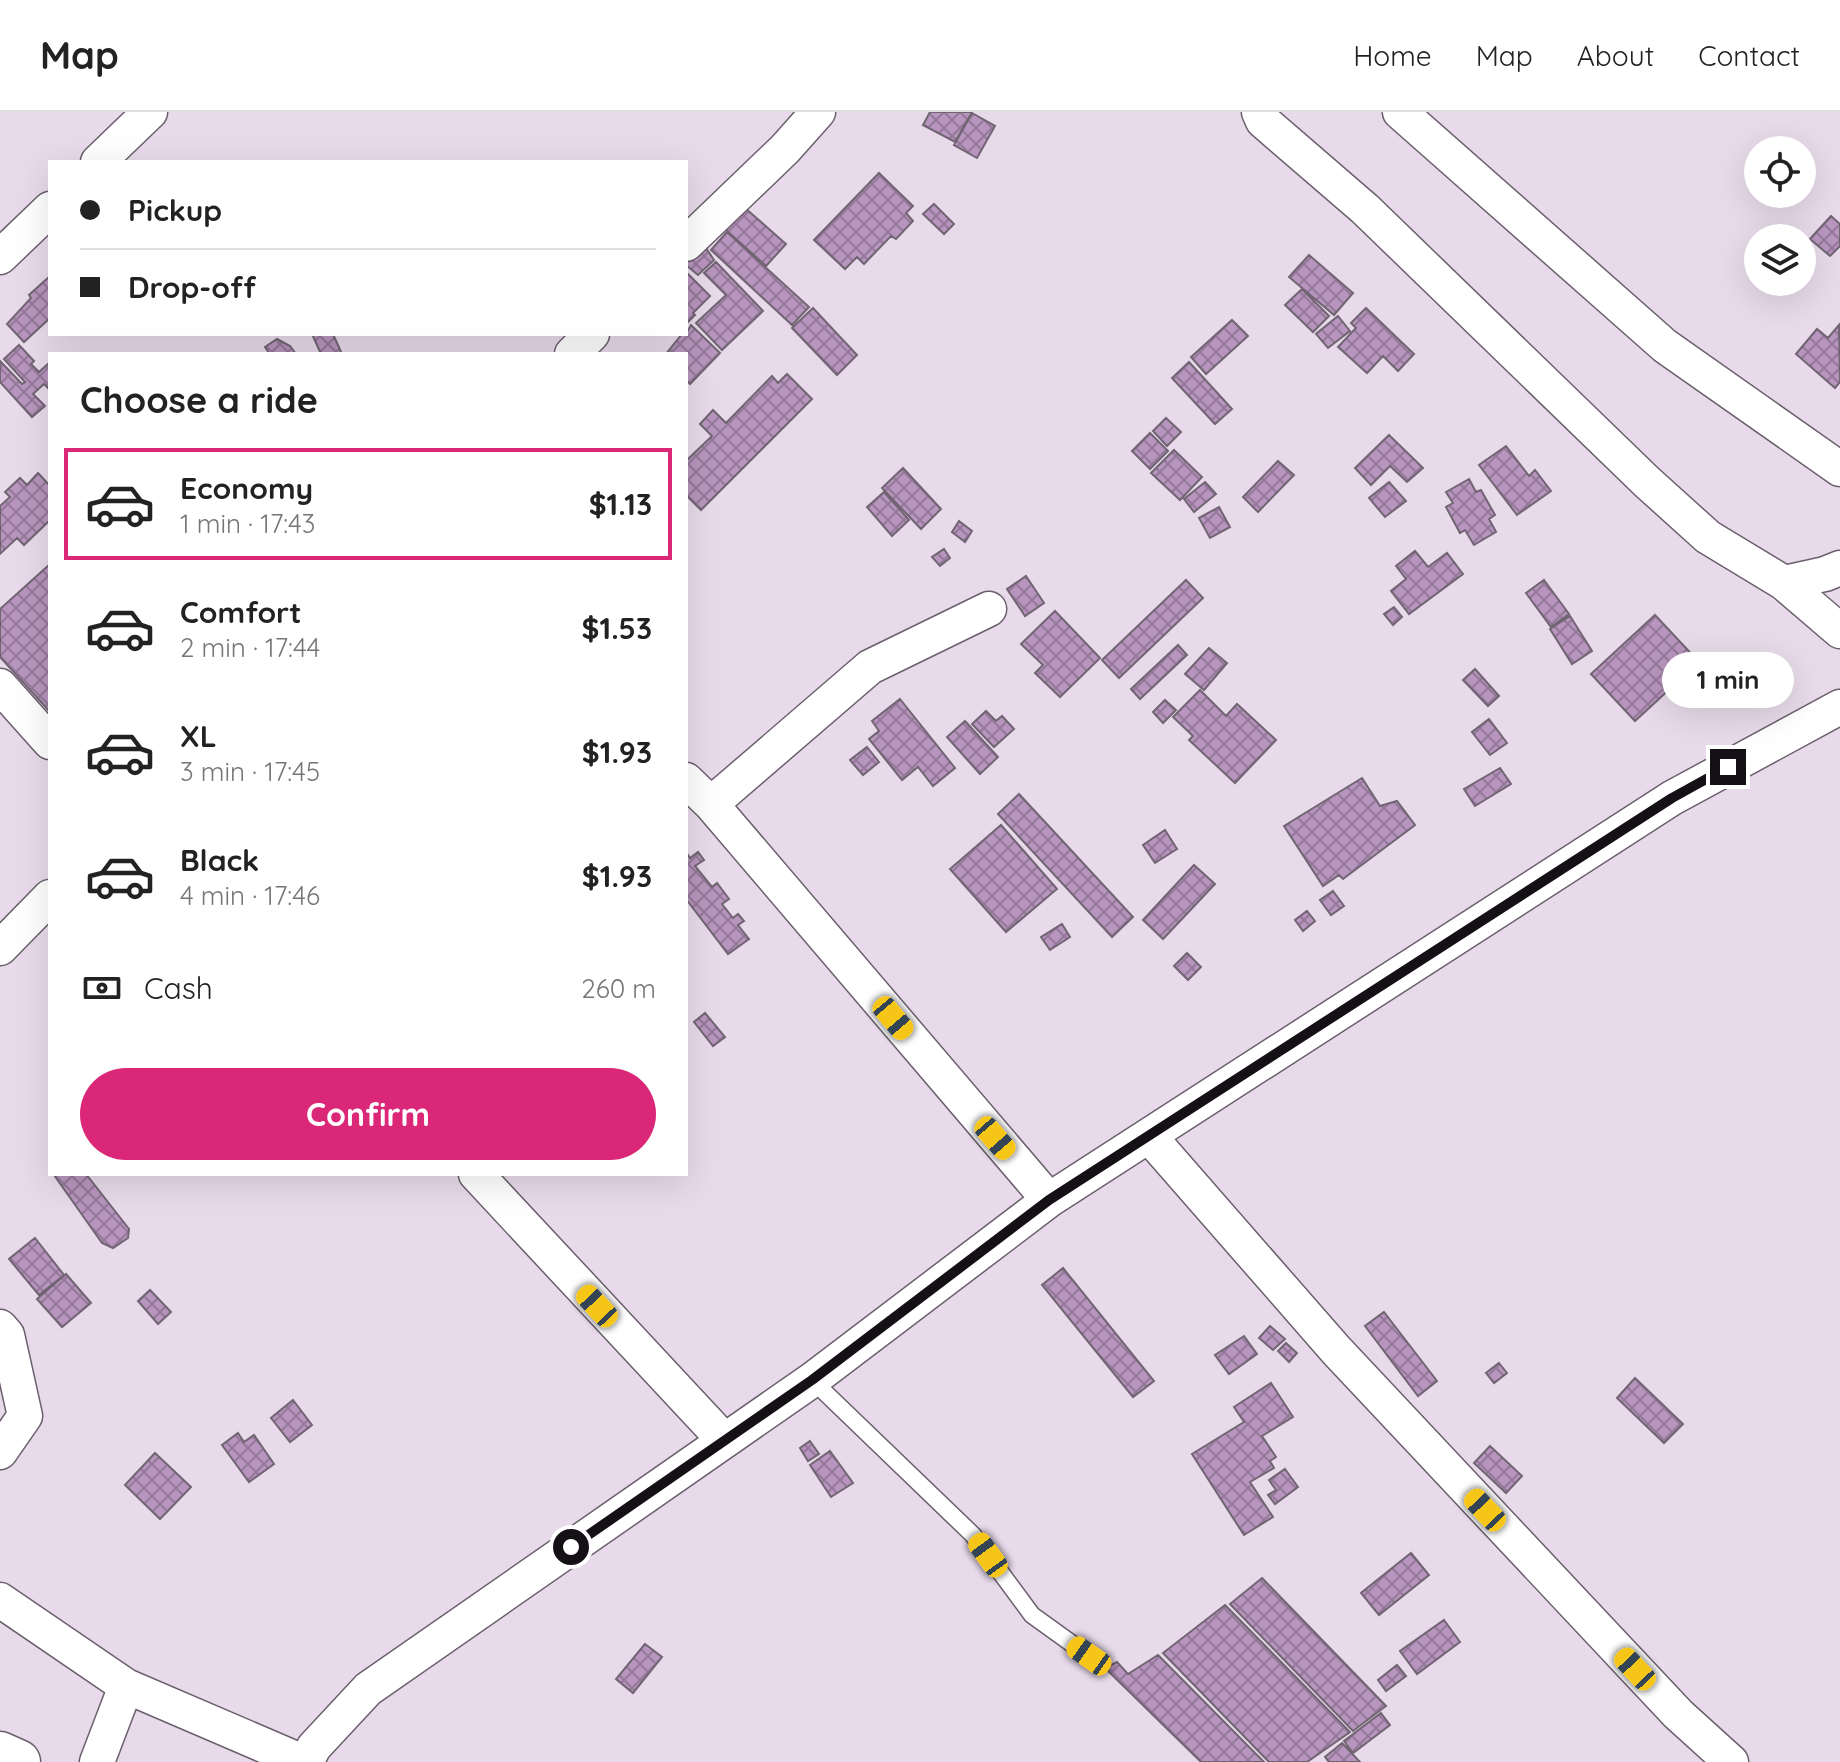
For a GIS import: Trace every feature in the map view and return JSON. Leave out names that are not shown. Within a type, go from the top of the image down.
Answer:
[{"type":"highway","points":[[0,1754],[18,1762]]},
{"type":"street","points":[[100,160],[150,112]]},
{"type":"street","points":[[688,242],[785,149],[818,112]]},
{"type":"street","points":[[1259,112],[1263,121],[1365,209],[1708,537],[1784,583],[1840,631]]},
{"type":"street","points":[[1400,112],[1665,346],[1840,469]]},
{"type":"street","points":[[0,257],[48,211]]},
{"type":"street","points":[[574,352],[590,336]]},
{"type":"street","points":[[1784,583],[1840,568]]},
{"type":"street","points":[[711,804],[870,667],[989,609]]},
{"type":"street","points":[[0,686],[48,740]]},
{"type":"street","points":[[0,1600],[126,1686],[305,1762],[314,1747],[368,1689],[812,1380],[1049,1200],[1672,798],[1840,707]]},
{"type":"street","points":[[688,782],[711,804],[1049,1200]]},
{"type":"street","points":[[0,948],[48,899]]},
{"type":"street","points":[[1149,1136],[1336,1350],[1678,1714],[1731,1762]]},
{"type":"street","points":[[478,1176],[724,1440]]},
{"type":"street","points":[[0,1327],[7,1335],[25,1416],[0,1452]]},
{"type":"street","points":[[97,1762],[126,1686]]},
{"type":"lane","points":[[812,1380],[973,1535],[1032,1615],[1089,1656]]},
{"type":"building","points":[[930,112],[972,112],[955,142],[923,125]]},
{"type":"building","points":[[972,113],[995,126],[977,158],[954,145]]},
{"type":"building","points":[[879,173],[913,206],[906,213],[913,221],[896,239],[891,236],[864,264],[857,257],[845,269],[814,240]]},
{"type":"building","points":[[934,204],[954,224],[944,234],[923,214]]},
{"type":"building","points":[[745,208],[786,244],[766,266],[725,229]]},
{"type":"building","points":[[1831,216],[1840,224],[1840,246],[1830,256],[1816,244],[1816,232]]},
{"type":"building","points":[[727,232],[809,307],[792,325],[711,250]]},
{"type":"building","points":[[702,242],[714,260],[698,275],[688,267],[688,255]]},
{"type":"building","points":[[1309,255],[1353,293],[1334,315],[1289,277]]},
{"type":"building","points":[[716,262],[763,311],[722,350],[696,323],[726,295],[704,273]]},
{"type":"building","points":[[688,274],[710,296],[693,313],[695,315],[688,322]]},
{"type":"building","points":[[48,278],[48,320],[24,342],[7,324],[31,298],[29,295]]},
{"type":"building","points":[[1302,289],[1329,316],[1313,332],[1285,305]]},
{"type":"building","points":[[813,308],[857,355],[837,375],[792,328]]},
{"type":"building","points":[[1366,308],[1414,354],[1398,371],[1383,356],[1367,373],[1338,347],[1356,328],[1351,323]]},
{"type":"building","points":[[1338,316],[1350,331],[1328,348],[1316,334]]},
{"type":"building","points":[[1232,320],[1248,336],[1206,374],[1191,357]]},
{"type":"building","points":[[691,325],[720,353],[690,384],[688,352],[668,352],[680,336],[688,336]]},
{"type":"building","points":[[1839,325],[1840,382],[1835,388],[1796,354],[1817,329],[1828,338]]},
{"type":"building","points":[[313,336],[334,336],[341,352],[320,352]]},
{"type":"building","points":[[277,339],[294,352],[268,352],[265,347]]},
{"type":"building","points":[[19,345],[34,361],[31,364],[39,372],[48,364],[48,388],[44,384],[33,394],[45,406],[32,417],[0,382],[0,361],[22,384],[25,382],[4,359]]},
{"type":"building","points":[[1189,362],[1232,409],[1215,424],[1172,378]]},
{"type":"building","points":[[787,374],[812,399],[701,510],[688,497],[688,459],[712,436],[700,424],[713,410],[726,423],[772,376],[778,383]]},
{"type":"building","points":[[1166,418],[1181,432],[1167,446],[1153,431]]},
{"type":"building","points":[[1150,433],[1168,451],[1150,469],[1132,451]]},
{"type":"building","points":[[1389,435],[1423,468],[1407,482],[1390,466],[1371,485],[1355,468]]},
{"type":"building","points":[[1506,446],[1529,476],[1535,470],[1551,491],[1517,515],[1479,465]]},
{"type":"building","points":[[1174,450],[1202,477],[1180,500],[1151,473]]},
{"type":"building","points":[[1278,461],[1294,475],[1258,512],[1243,497]]},
{"type":"building","points":[[903,468],[941,509],[921,529],[882,488]]},
{"type":"building","points":[[38,473],[48,484],[48,522],[24,545],[17,538],[0,554],[0,506],[10,497],[5,492],[20,478],[27,485]]},
{"type":"building","points":[[1469,479],[1476,492],[1481,490],[1495,515],[1489,519],[1496,532],[1474,545],[1465,530],[1460,533],[1446,507],[1453,503],[1446,492]]},
{"type":"building","points":[[1205,482],[1216,494],[1194,512],[1184,499]]},
{"type":"building","points":[[1389,482],[1406,501],[1385,517],[1369,498]]},
{"type":"building","points":[[884,492],[909,520],[892,536],[867,507]]},
{"type":"building","points":[[1219,507],[1230,527],[1210,538],[1199,518]]},
{"type":"building","points":[[959,521],[972,531],[965,542],[952,532]]},
{"type":"building","points":[[944,549],[950,558],[940,566],[932,557]]},
{"type":"building","points":[[1415,551],[1428,567],[1447,553],[1463,574],[1409,614],[1391,591],[1406,579],[1396,566]]},
{"type":"building","points":[[48,566],[48,710],[0,657],[0,609]]},
{"type":"building","points":[[1026,576],[1044,603],[1025,616],[1007,589]]},
{"type":"building","points":[[1186,580],[1203,598],[1119,678],[1102,660]]},
{"type":"building","points":[[1544,580],[1569,614],[1551,627],[1526,593]]},
{"type":"building","points":[[1394,607],[1402,617],[1393,625],[1384,614]]},
{"type":"building","points":[[1055,611],[1100,658],[1060,697],[1035,673],[1043,665],[1021,644]]},
{"type":"building","points":[[1655,615],[1699,662],[1635,721],[1591,674]]},
{"type":"building","points":[[1570,616],[1592,651],[1572,664],[1550,629]]},
{"type":"building","points":[[1178,645],[1187,655],[1140,699],[1131,689]]},
{"type":"building","points":[[1209,648],[1227,663],[1204,690],[1185,674]]},
{"type":"building","points":[[1475,669],[1499,696],[1488,706],[1463,680]]},
{"type":"building","points":[[1200,690],[1226,716],[1237,704],[1276,740],[1235,783],[1189,740],[1193,736],[1173,717]]},
{"type":"building","points":[[900,699],[955,768],[933,786],[918,767],[902,780],[869,739],[879,731],[872,721]]},
{"type":"building","points":[[1165,700],[1176,710],[1163,723],[1153,712]]},
{"type":"building","points":[[986,711],[996,721],[1002,716],[1014,729],[994,747],[972,724]]},
{"type":"building","points":[[1489,719],[1507,743],[1490,755],[1472,732]]},
{"type":"building","points":[[965,721],[998,757],[980,774],[947,737]]},
{"type":"building","points":[[867,747],[879,762],[863,775],[850,760]]},
{"type":"building","points":[[1500,768],[1511,784],[1475,806],[1464,789]]},
{"type":"building","points":[[1362,778],[1380,806],[1397,801],[1415,825],[1343,879],[1339,875],[1323,886],[1284,826]]},
{"type":"building","points":[[1019,794],[1133,917],[1112,937],[998,814]]},
{"type":"building","points":[[1001,825],[1057,889],[1006,932],[950,869]]},
{"type":"building","points":[[1165,830],[1177,849],[1155,863],[1143,845]]},
{"type":"building","points":[[698,852],[704,860],[695,866],[712,887],[717,883],[729,899],[722,904],[733,918],[738,914],[744,921],[738,925],[749,939],[728,954],[688,902],[688,855],[690,858]]},
{"type":"building","points":[[1194,865],[1215,884],[1163,939],[1143,920]]},
{"type":"building","points":[[1333,891],[1344,906],[1331,915],[1320,900]]},
{"type":"building","points":[[1307,911],[1315,921],[1303,931],[1295,920]]},
{"type":"building","points":[[1062,924],[1070,937],[1050,950],[1041,937]]},
{"type":"building","points":[[1187,953],[1201,967],[1188,980],[1174,966]]},
{"type":"building","points":[[705,1013],[725,1037],[713,1046],[694,1022]]},
{"type":"building","points":[[55,1176],[88,1176],[129,1229],[128,1238],[113,1248],[102,1243]]},
{"type":"building","points":[[35,1238],[64,1275],[39,1295],[9,1259]]},
{"type":"building","points":[[1063,1268],[1154,1381],[1133,1397],[1042,1285]]},
{"type":"building","points":[[66,1274],[91,1303],[62,1327],[37,1299]]},
{"type":"building","points":[[150,1290],[171,1312],[158,1324],[138,1301]]},
{"type":"building","points":[[1384,1312],[1437,1381],[1418,1396],[1365,1326]]},
{"type":"building","points":[[1270,1326],[1285,1339],[1273,1350],[1259,1338]]},
{"type":"building","points":[[1244,1336],[1257,1354],[1229,1374],[1215,1355]]},
{"type":"building","points":[[1286,1343],[1297,1353],[1289,1362],[1278,1351]]},
{"type":"building","points":[[1499,1363],[1507,1373],[1494,1383],[1486,1373]]},
{"type":"building","points":[[1635,1378],[1683,1424],[1664,1443],[1617,1398]]},
{"type":"building","points":[[1271,1383],[1293,1417],[1262,1436],[1276,1457],[1270,1461],[1274,1468],[1250,1482],[1273,1517],[1244,1535],[1192,1454],[1244,1422],[1234,1407]]},
{"type":"building","points":[[293,1400],[312,1425],[290,1442],[271,1418]]},
{"type":"building","points":[[238,1433],[244,1442],[254,1435],[274,1464],[249,1482],[222,1445]]},
{"type":"building","points":[[810,1441],[819,1454],[808,1461],[800,1448]]},
{"type":"building","points":[[1490,1446],[1522,1476],[1506,1493],[1474,1463]]},
{"type":"building","points":[[830,1451],[853,1483],[831,1497],[810,1465]]},
{"type":"building","points":[[155,1453],[191,1487],[160,1519],[125,1485]]},
{"type":"building","points":[[1285,1469],[1298,1487],[1275,1504],[1268,1495],[1276,1490],[1269,1480]]},
{"type":"building","points":[[1411,1553],[1429,1575],[1379,1615],[1361,1593]]},
{"type":"building","points":[[1262,1578],[1386,1706],[1353,1731],[1230,1604]]},
{"type":"building","points":[[1225,1605],[1350,1732],[1307,1762],[1269,1762],[1163,1653]]},
{"type":"building","points":[[1444,1620],[1460,1642],[1417,1674],[1400,1651]]},
{"type":"building","points":[[645,1644],[662,1657],[633,1693],[616,1679]]},
{"type":"building","points":[[1158,1655],[1264,1762],[1201,1762],[1105,1668],[1117,1662],[1128,1674]]},
{"type":"building","points":[[1397,1665],[1406,1676],[1386,1691],[1378,1680]]},
{"type":"building","points":[[1381,1713],[1390,1725],[1353,1753],[1344,1741]]},
{"type":"building","points":[[1342,1743],[1360,1762],[1329,1762],[1325,1757]]},
{"type":"route","points":[[571,1547],[812,1380],[1049,1200],[1672,798],[1728,767]]}]
